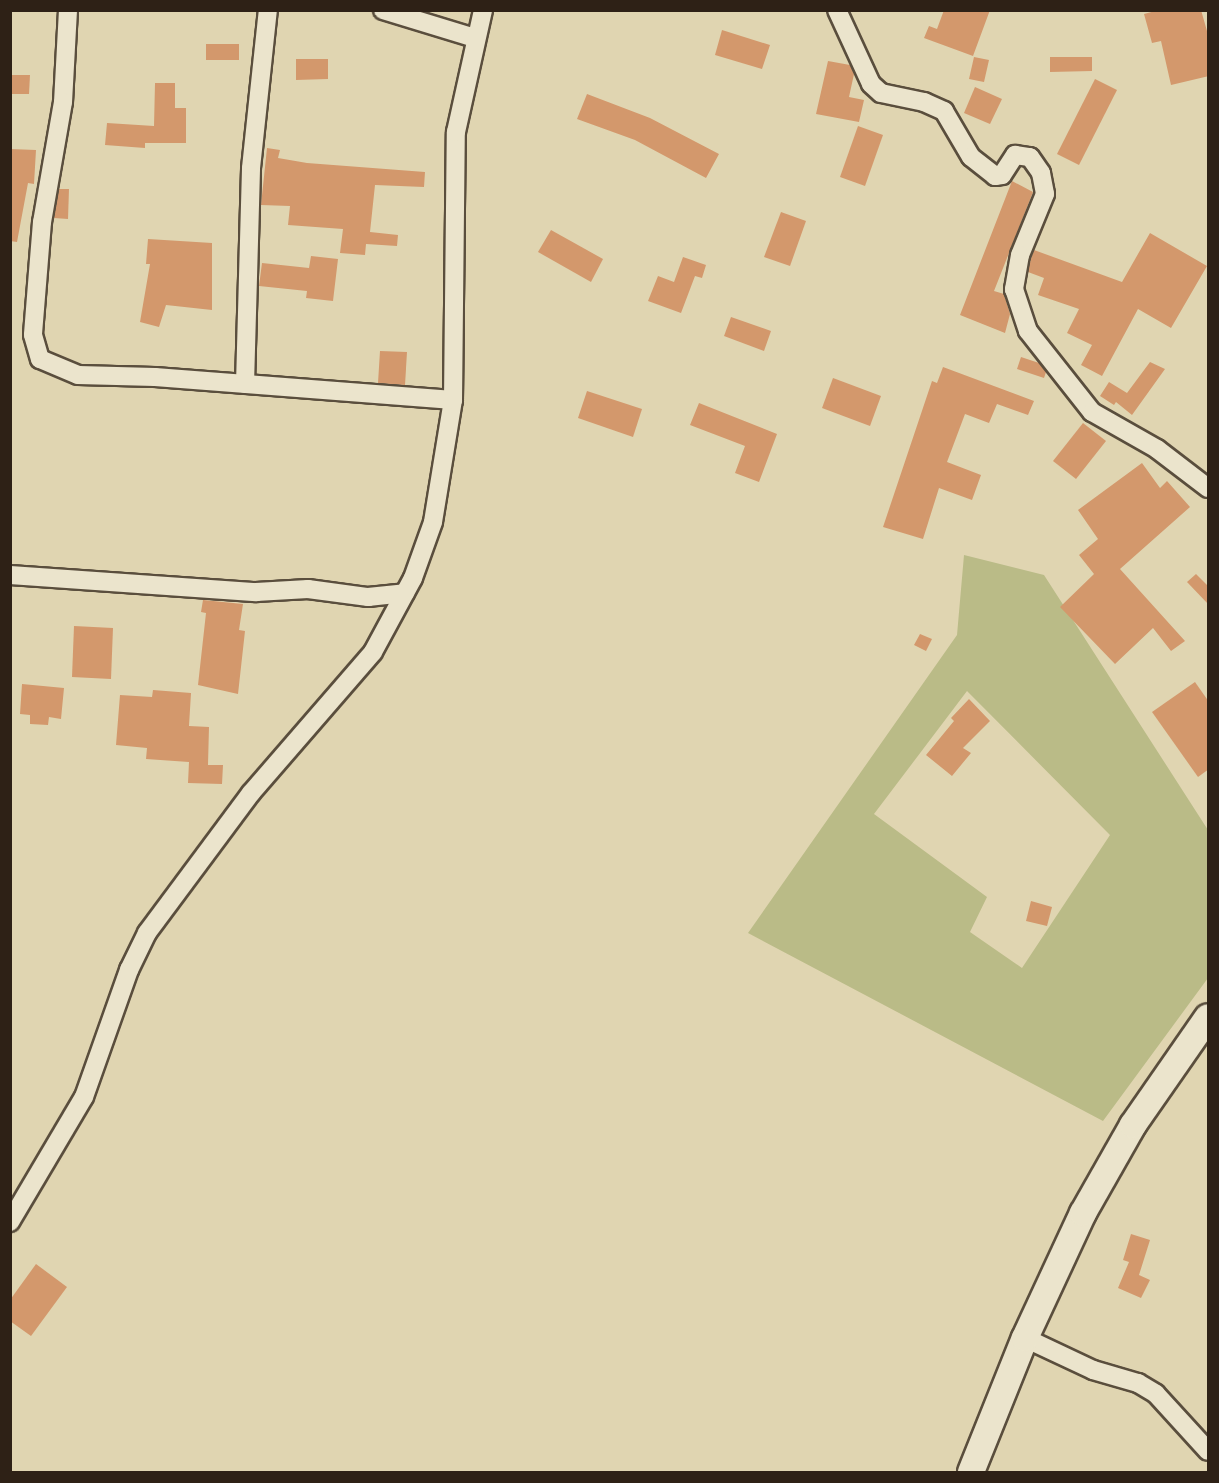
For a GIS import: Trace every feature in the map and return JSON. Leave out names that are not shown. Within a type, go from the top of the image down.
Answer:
[{"type":"main road","points":[[970,1473],[1025,1338],[1083,1213],[1116,1154],[1209,1017]]},
{"type":"street","points":[[68,10],[63,102],[42,222],[34,350],[46,364],[78,375],[245,384],[324,393],[453,400]]},
{"type":"street","points":[[245,384],[250,168],[268,10]]},
{"type":"street","points":[[383,10],[475,38]]},
{"type":"street","points":[[10,1222],[84,1097],[129,970],[147,933],[251,792],[373,652],[405,593],[433,522],[453,400],[456,331],[453,186],[456,132],[483,10]]},
{"type":"street","points":[[837,10],[871,84],[881,93],[924,102],[944,111],[971,156],[995,176],[1002,175],[1015,155],[1030,157],[1041,173],[1045,194],[1020,255],[1014,289],[1028,331],[1092,412],[1157,449],[1209,488]]},
{"type":"street","points":[[10,575],[256,592],[308,590],[368,597],[405,593]]},
{"type":"street","points":[[1025,1338],[1093,1370],[1138,1383],[1156,1394],[1209,1451]]},
{"type":"green space","points":[[964,555],[1044,575],[1208,830],[1208,978],[1103,1121],[748,933],[957,635]],"holes":[[[967,691],[1110,835],[1022,968],[970,932],[987,897],[874,814]]]},
{"type":"building","points":[[944,10],[990,10],[973,56],[924,38],[929,26],[937,29]]},
{"type":"building","points":[[1159,10],[1201,10],[1209,38],[1209,76],[1171,85],[1161,41],[1152,43],[1144,14]]},
{"type":"building","points":[[722,30],[770,45],[762,69],[715,55]]},
{"type":"building","points":[[206,44],[239,44],[239,60],[206,60]]},
{"type":"building","points":[[974,57],[989,60],[984,82],[969,79]]},
{"type":"building","points":[[1050,57],[1092,57],[1092,71],[1050,72]]},
{"type":"building","points":[[296,59],[328,59],[328,79],[296,80]]},
{"type":"building","points":[[828,61],[850,65],[854,74],[849,97],[864,100],[859,122],[816,114]]},
{"type":"building","points":[[10,75],[30,75],[29,94],[10,94]]},
{"type":"building","points":[[1095,79],[1117,90],[1079,165],[1057,154]]},
{"type":"building","points":[[155,83],[175,83],[175,108],[186,108],[186,143],[145,143],[145,148],[105,145],[107,123],[154,126]]},
{"type":"building","points":[[975,87],[1002,99],[990,124],[964,113]]},
{"type":"building","points":[[587,94],[650,118],[719,154],[706,178],[635,140],[577,119]]},
{"type":"building","points":[[858,126],[883,135],[865,186],[840,177]]},
{"type":"building","points":[[267,148],[280,150],[278,158],[307,163],[425,172],[424,187],[375,185],[370,232],[398,235],[397,246],[366,244],[365,255],[340,253],[343,229],[288,225],[290,206],[261,205]]},
{"type":"building","points":[[10,149],[36,150],[34,184],[28,183],[17,242],[10,241]]},
{"type":"building","points":[[1012,181],[1033,192],[994,291],[1004,294],[1010,314],[1005,333],[960,315]]},
{"type":"building","points":[[59,189],[69,189],[68,219],[54,218]]},
{"type":"building","points":[[781,212],[806,221],[790,266],[764,257]]},
{"type":"building","points":[[551,230],[603,259],[591,282],[538,252]]},
{"type":"building","points":[[1150,233],[1207,266],[1171,328],[1138,309],[1102,376],[1081,365],[1092,345],[1067,333],[1079,309],[1038,295],[1044,278],[1028,272],[1031,258],[1034,250],[1122,282]]},
{"type":"building","points":[[148,239],[212,243],[212,310],[166,305],[159,327],[140,322],[150,264],[146,264]]},
{"type":"building","points":[[311,256],[338,259],[333,301],[306,298],[307,291],[259,286],[262,263],[309,268]]},
{"type":"building","points":[[683,257],[706,265],[702,278],[695,276],[681,313],[648,301],[658,276],[674,282]]},
{"type":"building","points":[[731,317],[771,331],[764,351],[724,336]]},
{"type":"building","points":[[380,351],[407,352],[405,385],[378,383]]},
{"type":"building","points":[[1021,357],[1039,363],[1046,372],[1044,378],[1017,369]]},
{"type":"building","points":[[1150,362],[1165,369],[1132,415],[1116,402],[1114,405],[1100,396],[1109,382],[1127,393]]},
{"type":"building","points":[[943,367],[1034,401],[1028,415],[997,404],[989,423],[965,414],[947,462],[981,475],[972,500],[939,488],[923,539],[883,527],[932,381],[937,383]]},
{"type":"building","points":[[833,378],[881,396],[870,426],[822,408]]},
{"type":"building","points":[[587,391],[642,409],[633,437],[578,418]]},
{"type":"building","points":[[699,403],[777,434],[759,482],[735,473],[745,446],[690,425]]},
{"type":"building","points":[[1083,423],[1106,441],[1076,479],[1053,461]]},
{"type":"building","points":[[1142,463],[1160,488],[1167,481],[1190,507],[1120,569],[1185,641],[1171,651],[1153,628],[1115,664],[1060,607],[1094,574],[1079,555],[1098,539],[1078,510]]},
{"type":"building","points":[[1196,574],[1209,587],[1209,605],[1187,582]]},
{"type":"building","points":[[203,600],[243,604],[239,630],[245,631],[238,694],[198,685],[206,613],[201,612]]},
{"type":"building","points":[[74,626],[113,628],[111,679],[72,677]]},
{"type":"building","points":[[920,634],[932,639],[926,651],[914,645]]},
{"type":"building","points":[[1195,682],[1209,702],[1209,769],[1198,777],[1152,712]]},
{"type":"building","points":[[22,684],[64,688],[61,719],[49,717],[48,725],[30,724],[30,715],[20,714]]},
{"type":"building","points":[[153,690],[191,693],[189,726],[209,727],[208,765],[223,765],[222,784],[188,783],[189,762],[146,759],[147,748],[116,745],[120,695],[152,697]]},
{"type":"building","points":[[969,699],[990,721],[963,748],[971,753],[952,776],[926,755],[954,721],[951,718]]},
{"type":"building","points":[[1031,901],[1052,907],[1047,926],[1026,921]]},
{"type":"building","points":[[1131,1234],[1150,1240],[1139,1275],[1150,1280],[1141,1298],[1118,1288],[1129,1262],[1123,1260]]},
{"type":"building","points":[[36,1264],[67,1287],[31,1336],[10,1321],[10,1300]]}]
